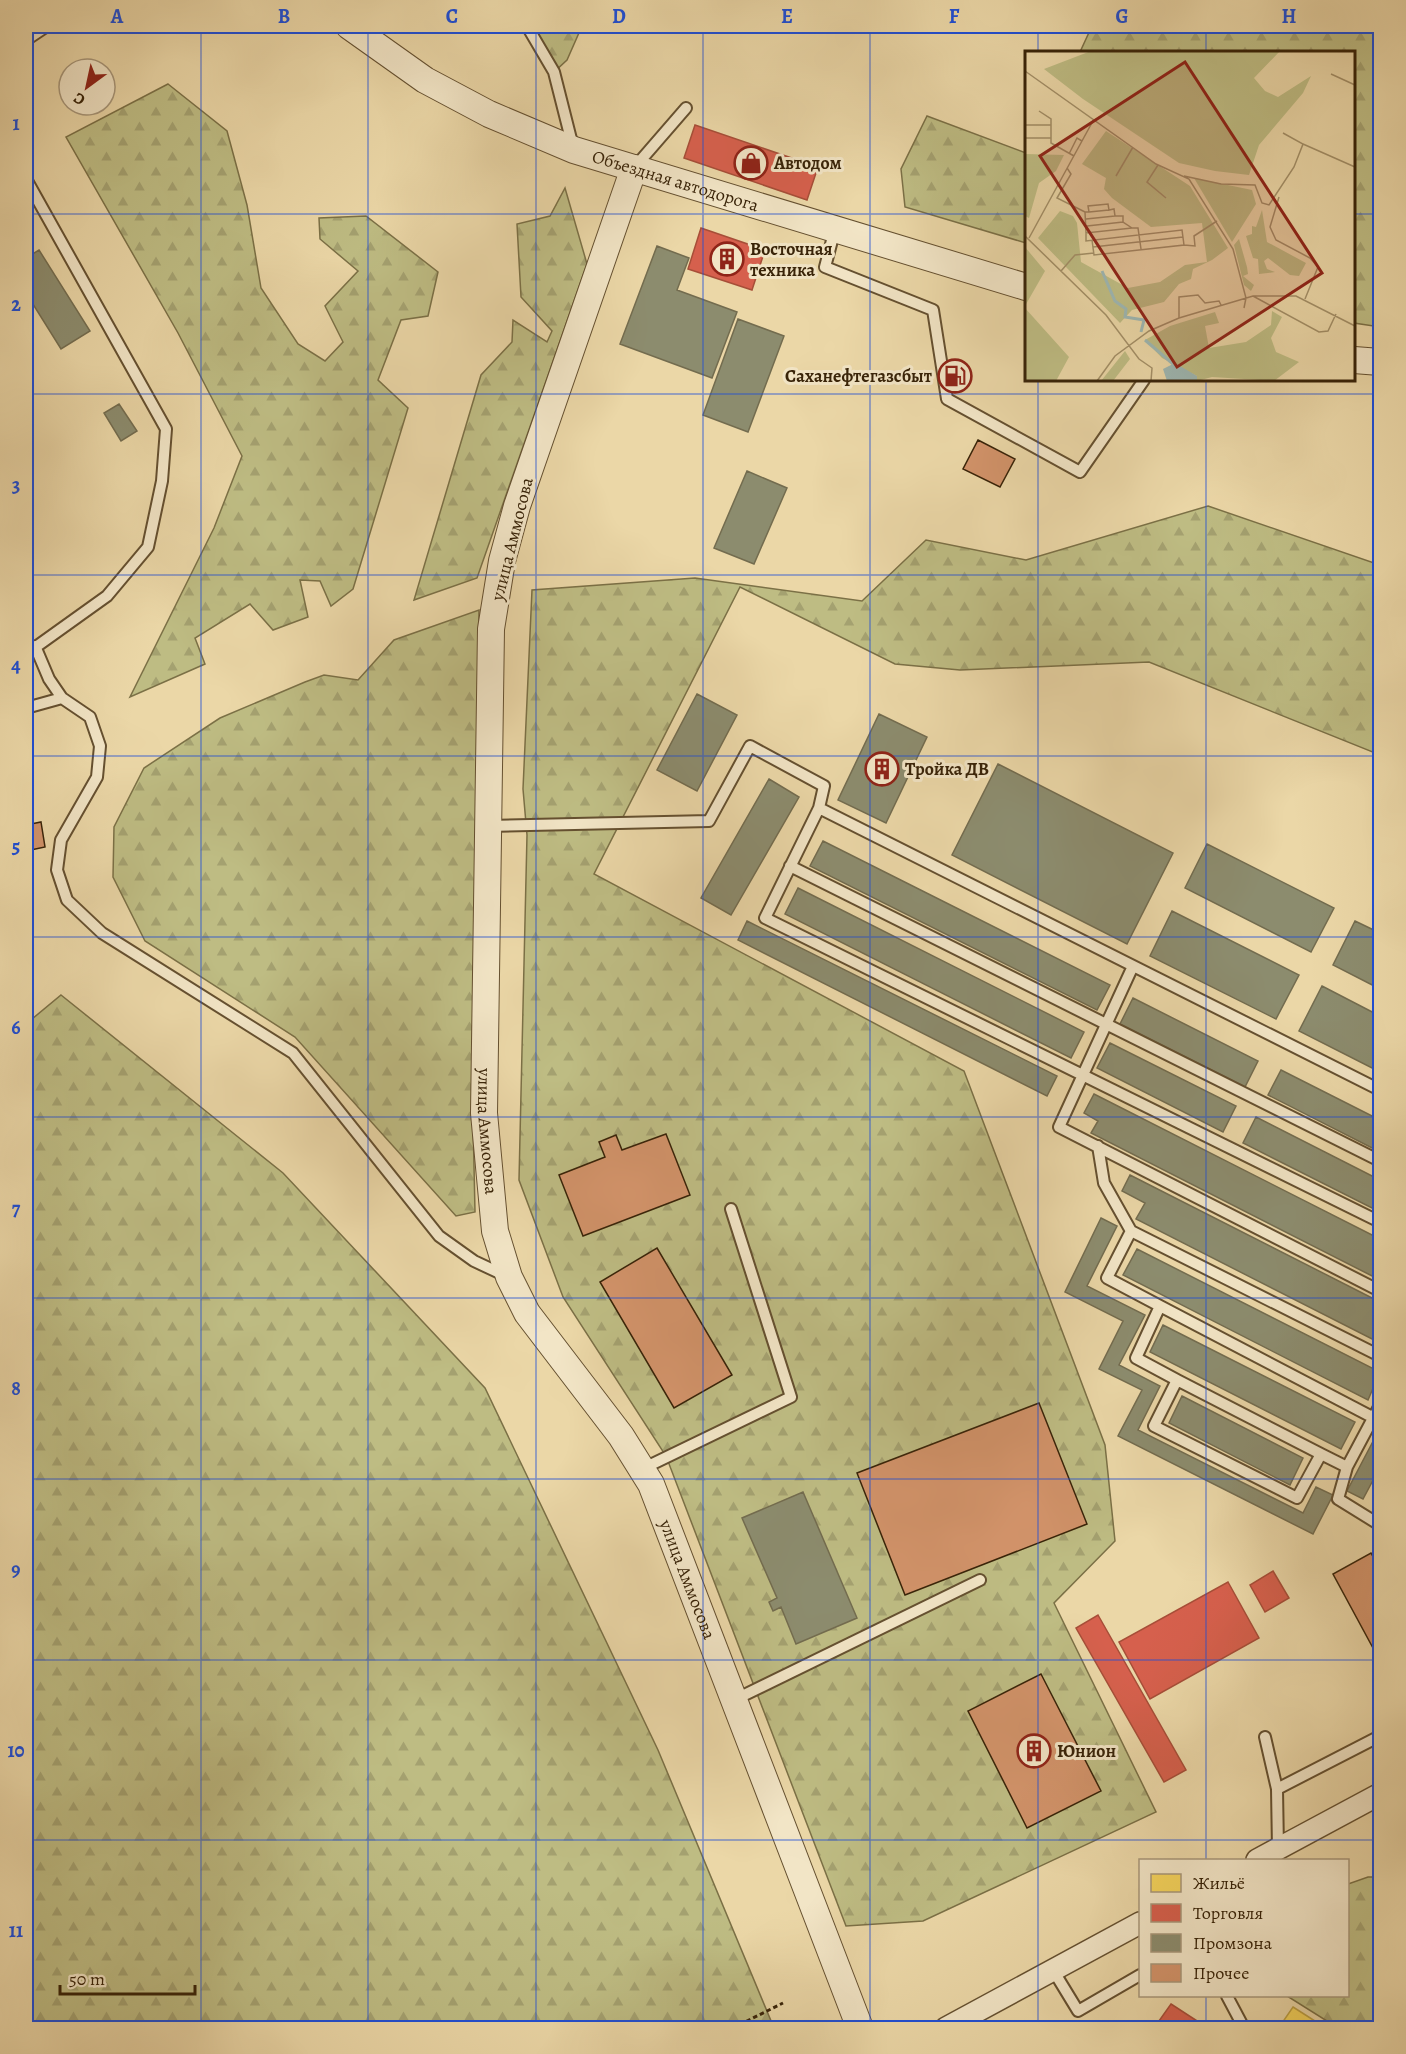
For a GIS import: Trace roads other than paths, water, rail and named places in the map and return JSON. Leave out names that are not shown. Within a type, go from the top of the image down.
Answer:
[{"type":"street","name":"Объездная автодорога","points":[[349,26],[425,80],[489,114],[574,150],[1025,286]]},
{"type":"street","name":"улица Аммосова","points":[[634,168],[524,485],[502,561],[491,630],[484,1113],[495,1231],[509,1277],[527,1313],[621,1436],[651,1484],[860,2028]]},
{"type":"street","points":[[1355,360],[1380,362]]},
{"type":"street","points":[[1259,1859],[1380,1794]]},
{"type":"street","points":[[946,2028],[1139,1924]]},
{"type":"lane","points":[[26,40],[47,26]]},
{"type":"lane","points":[[527,26],[554,72],[574,150]]},
{"type":"lane","points":[[634,168],[686,108]]},
{"type":"lane","points":[[26,179],[166,429],[162,481],[148,547],[107,596],[26,654]]},
{"type":"lane","points":[[835,228],[825,267],[933,310],[947,399],[1080,472],[1143,381]]},
{"type":"lane","points":[[35,646],[49,679],[62,698],[90,717],[100,746],[98,777],[61,840],[57,870],[67,900],[102,933],[293,1053],[439,1236],[474,1261],[509,1277]]},
{"type":"lane","points":[[26,708],[62,698]]},
{"type":"lane","points":[[488,826],[709,821],[750,746],[824,786],[819,808],[765,918],[1083,1073],[1380,1222]]},
{"type":"lane","points":[[819,808],[1380,1090]]},
{"type":"lane","points":[[790,866],[1380,1161]]},
{"type":"lane","points":[[1133,966],[1059,1127],[1380,1291]]},
{"type":"lane","points":[[1098,1146],[1104,1184],[1131,1231],[1380,1356]]},
{"type":"lane","points":[[642,1469],[791,1396],[731,1209]]},
{"type":"lane","points":[[1131,1231],[1107,1278],[1374,1418]]},
{"type":"lane","points":[[1160,1306],[1136,1358],[1347,1467]]},
{"type":"lane","points":[[1177,1380],[1154,1426],[1297,1498],[1321,1454]]},
{"type":"lane","points":[[1380,1405],[1347,1467],[1338,1499],[1380,1525]]},
{"type":"lane","points":[[734,1700],[980,1580]]},
{"type":"lane","points":[[1277,1789],[1380,1736]]},
{"type":"lane","points":[[1265,1737],[1277,1789],[1278,1849]]},
{"type":"lane","points":[[1053,1970],[1078,2011],[1139,1976]]},
{"type":"lane","points":[[1228,1997],[1244,2028]]},
{"type":"place","name":"Автодом","points":[[751,163]]},
{"type":"place","name":"Восточная техника","points":[[727,259]]},
{"type":"place","name":"Саханефтегазсбыт","points":[[955,376]]},
{"type":"place","name":"Тройка ДВ","points":[[882,769]]},
{"type":"place","name":"Юнион","points":[[1034,1751]]}]
